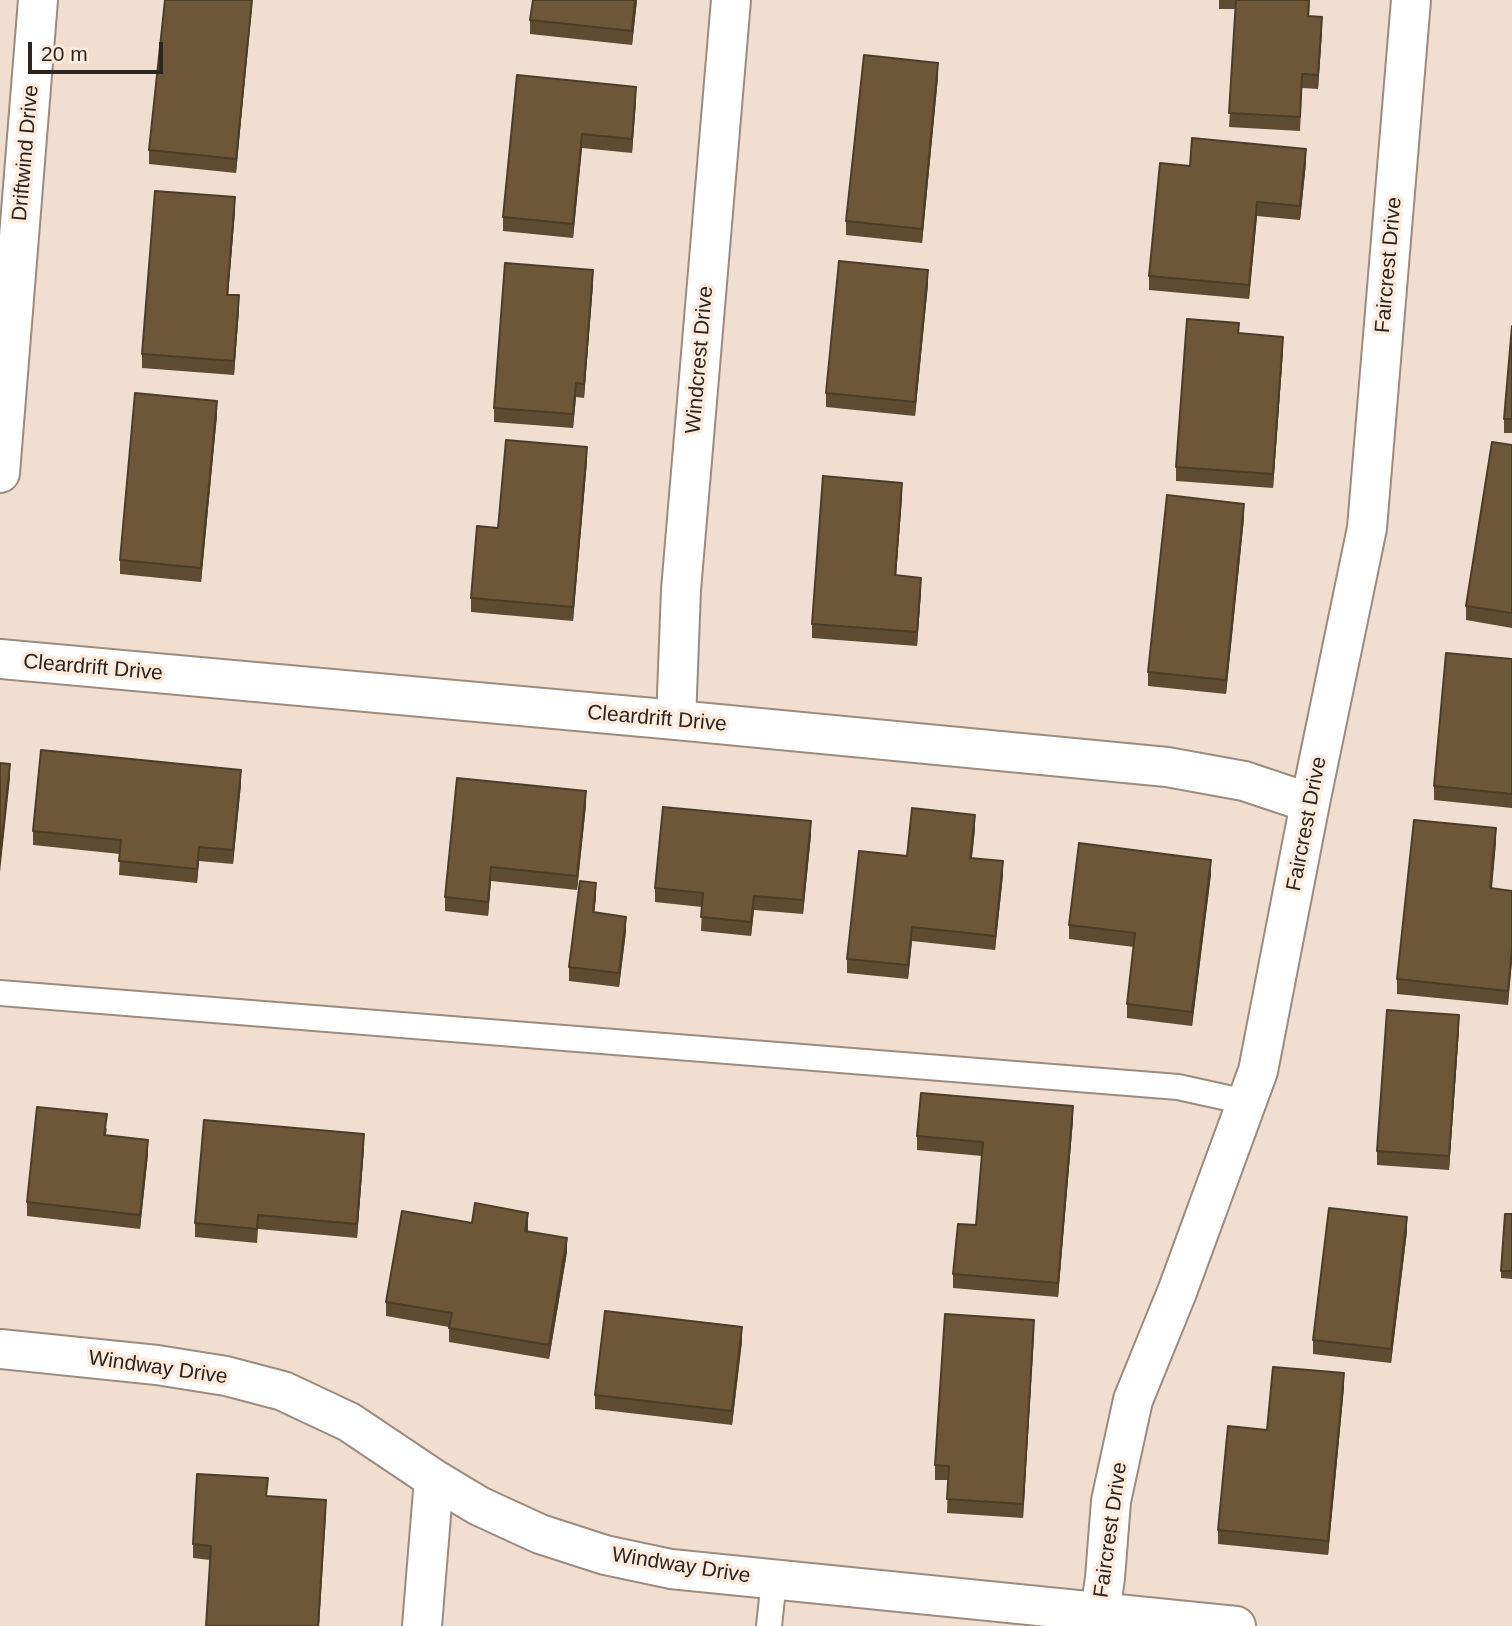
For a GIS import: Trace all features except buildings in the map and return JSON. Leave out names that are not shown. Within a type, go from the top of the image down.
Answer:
[{"type":"street","name":"Driftwind Drive","points":[[0,473],[38,0]]},
{"type":"street","name":"Windcrest Drive","points":[[676,720],[681,590],[731,0]]},
{"type":"street","name":"Faircrest Drive","points":[[1099,1619],[1111,1501],[1133,1400],[1177,1292],[1258,1071],[1367,528],[1411,0]]},
{"type":"street","name":"Cleardrift Drive","points":[[0,659],[1167,767],[1244,781],[1310,803]]},
{"type":"street","name":"Windway Drive","points":[[0,1349],[158,1365],[226,1376],[284,1391],[349,1422],[479,1506],[540,1534],[605,1555],[671,1569],[1099,1619],[1236,1626]]},
{"type":"street","points":[[422,1626],[434,1479]]},
{"type":"lane","points":[[0,993],[1178,1087],[1246,1102]]},
{"type":"lane","points":[[769,1626],[774,1580]]}]
